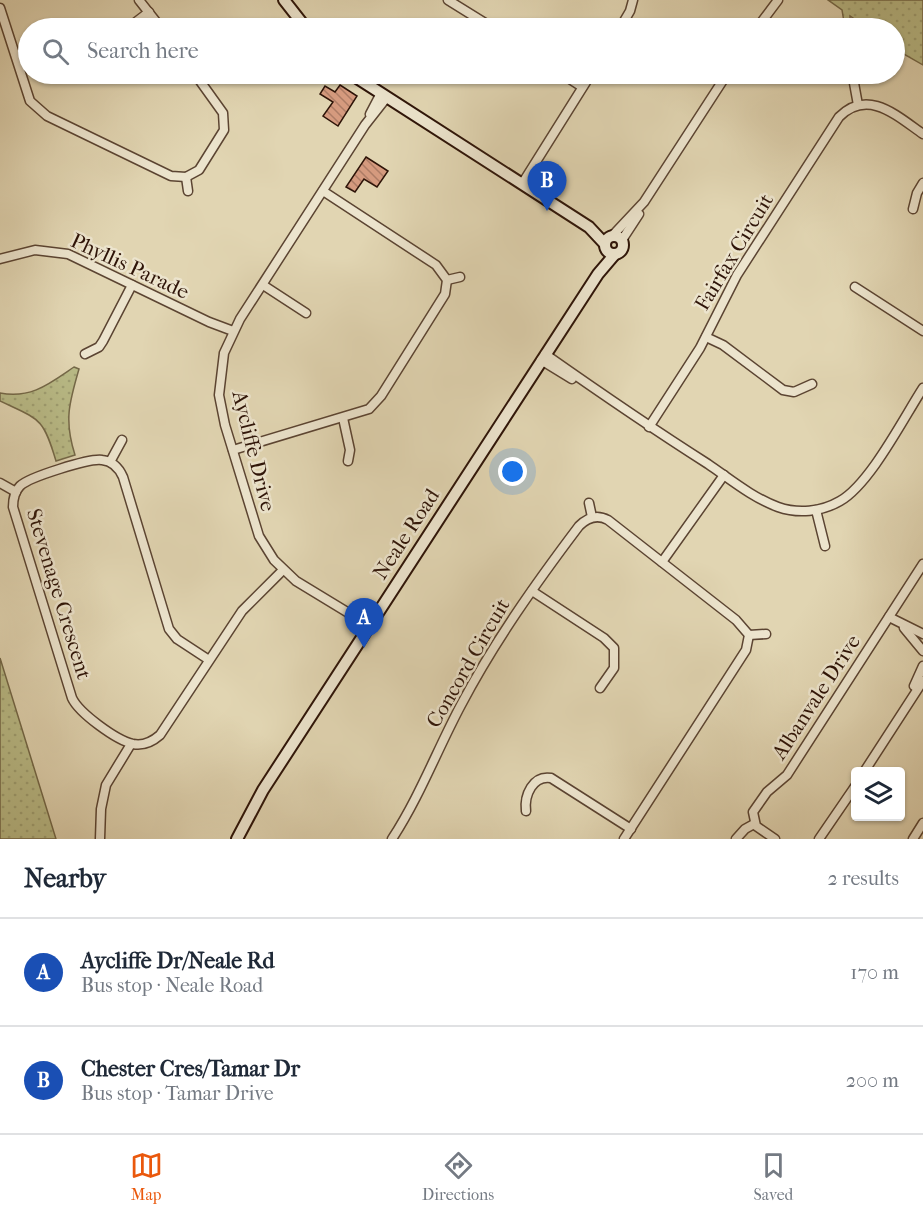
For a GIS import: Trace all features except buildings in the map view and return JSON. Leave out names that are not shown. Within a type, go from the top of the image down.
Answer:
[{"type":"street","points":[[140,0],[154,18]]},
{"type":"street","points":[[284,0],[298,18]]},
{"type":"street","points":[[448,0],[477,18]]},
{"type":"street","points":[[626,18],[633,0]]},
{"type":"street","points":[[763,18],[772,0]]},
{"type":"street","points":[[767,12],[778,0]]},
{"type":"street","points":[[0,8],[18,65]]},
{"type":"street","points":[[141,18],[149,12]]},
{"type":"street","points":[[24,84],[33,106],[47,116],[163,173],[179,178],[186,177],[205,163],[221,137],[225,121],[220,105],[203,84]]},
{"type":"street","points":[[367,84],[612,243]]},
{"type":"street","points":[[577,84],[582,87]]},
{"type":"street","points":[[520,183],[584,84]]},
{"type":"street","name":"Neale Road","points":[[237,839],[249,816],[368,628],[598,274],[612,243],[644,202],[721,84]]},
{"type":"street","points":[[854,84],[858,105],[881,106],[923,134]]},
{"type":"street","name":"Aycliffe Drive","points":[[368,628],[283,570],[259,536],[221,410],[219,387],[221,363],[232,333],[384,95]]},
{"type":"street","name":"Fairfax Circuit","points":[[650,427],[706,337],[737,275],[833,127],[844,112],[858,105]]},
{"type":"street","points":[[186,177],[188,191]]},
{"type":"street","points":[[913,209],[917,193],[923,183]]},
{"type":"street","points":[[232,450],[369,409],[377,401],[442,301],[447,280],[440,269],[430,260],[323,191]]},
{"type":"street","name":"Phyllis Parade","points":[[0,259],[35,250],[56,251],[78,258],[232,333]]},
{"type":"street","points":[[447,280],[460,277]]},
{"type":"street","points":[[85,354],[99,347],[132,285]]},
{"type":"street","points":[[263,285],[306,313]]},
{"type":"street","points":[[855,287],[923,332]]},
{"type":"street","points":[[706,337],[723,345],[783,390],[794,392],[812,384]]},
{"type":"street","points":[[543,357],[724,475],[777,507],[795,511],[816,510],[840,501],[862,482],[923,388]]},
{"type":"street","points":[[343,418],[349,445],[348,461]]},
{"type":"street","points":[[122,440],[110,462],[123,477],[169,629],[177,639],[209,660]]},
{"type":"street","name":"Stevenage Crescent","points":[[110,462],[93,460],[31,479],[16,492],[13,501],[15,516],[72,698],[80,712],[131,744]]},
{"type":"street","points":[[662,562],[724,475]]},
{"type":"street","points":[[0,483],[16,492]]},
{"type":"street","points":[[589,503],[592,517],[608,519],[744,627],[749,636],[747,650],[624,839]]},
{"type":"street","points":[[816,510],[825,546]]},
{"type":"street","name":"Concord Circuit","points":[[392,839],[420,792],[470,689],[532,591],[579,526],[592,517]]},
{"type":"street","name":"Albanvale Drive","points":[[754,824],[753,812],[767,792],[787,775],[923,564]]},
{"type":"street","points":[[100,839],[100,809],[106,785],[131,744],[149,742],[160,735],[242,611],[283,570]]},
{"type":"street","points":[[532,591],[604,638],[614,648],[614,669],[600,688]]},
{"type":"street","points":[[889,617],[900,625],[923,651]]},
{"type":"street","points":[[900,625],[923,634]]},
{"type":"street","points":[[749,636],[766,634]]},
{"type":"street","points":[[907,703],[923,666]]},
{"type":"street","points":[[867,767],[923,681]]},
{"type":"street","points":[[526,811],[526,799],[532,786],[540,779],[551,778],[631,829]]},
{"type":"street","points":[[819,839],[851,791]]},
{"type":"street","name":"Neale Road","points":[[231,839],[249,816]]},
{"type":"street","points":[[913,839],[923,823]]},
{"type":"street","points":[[736,839],[745,829],[754,824],[775,839]]},
{"type":"street","points":[[825,839],[827,829]]},
{"type":"green space","points":[[828,0],[923,0],[923,65],[905,55],[905,18],[853,18],[850,16],[850,18],[843,18],[842,10]]},
{"type":"green space","points":[[74,367],[79,369],[70,402],[69,422],[75,455],[56,461],[43,428],[32,417],[0,401],[0,393],[21,394],[39,389]]},
{"type":"green space","points":[[0,658],[56,839],[0,839]]},
{"type":"place","name":"Chester Cres/Tamar Dr","points":[[547,211]]},
{"type":"place","name":"Aycliffe Dr/Neale Rd","points":[[364,648]]}]
